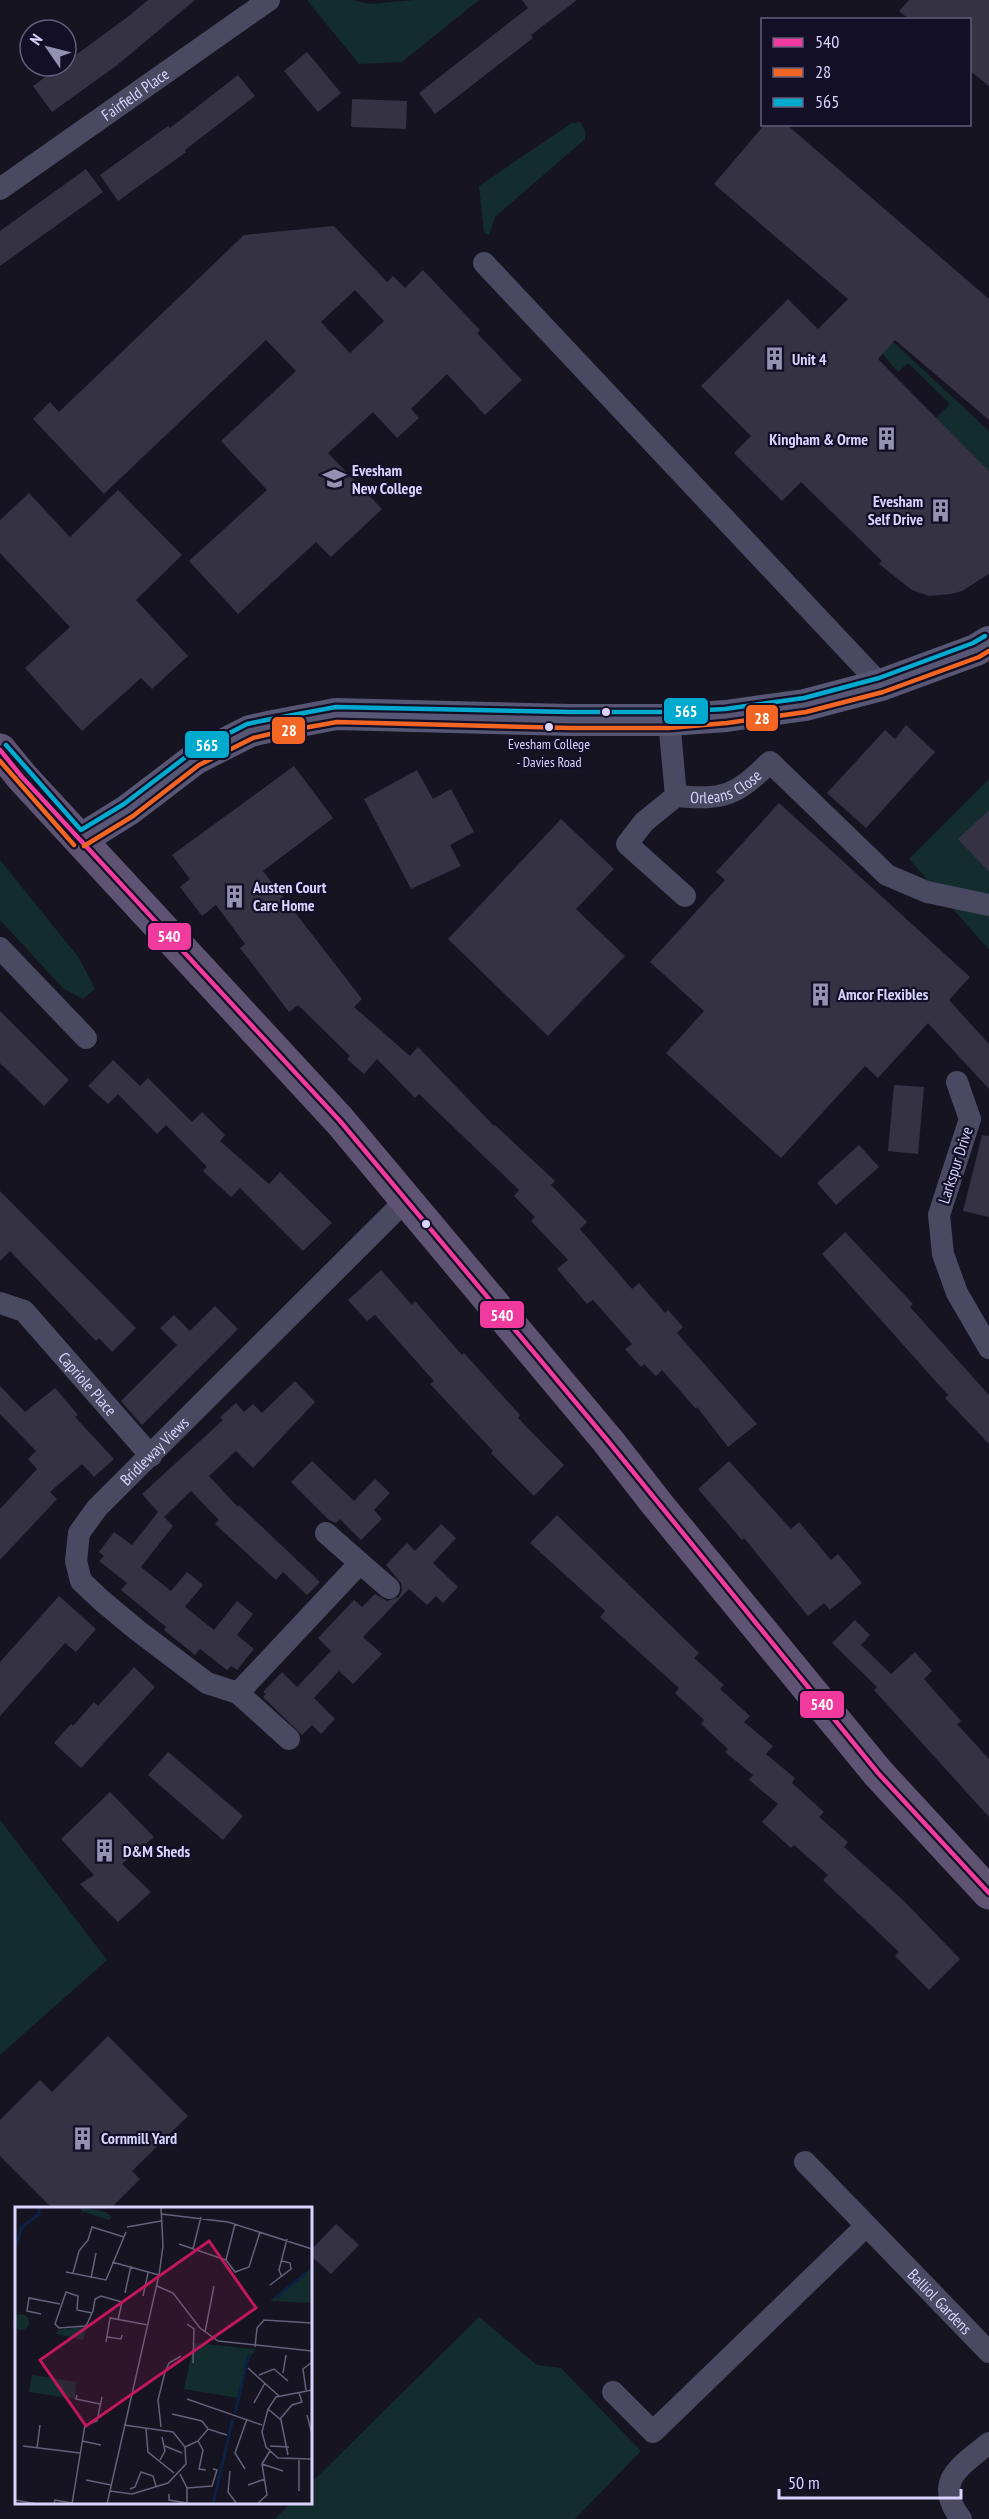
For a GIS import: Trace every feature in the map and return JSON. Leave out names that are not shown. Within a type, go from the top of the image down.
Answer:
[{"type":"main road","points":[[0,750],[80,840],[340,1121],[600,1432],[878,1773],[989,1893]]},
{"type":"street","name":"Fairfield Place","points":[[0,189],[269,0]]},
{"type":"street","points":[[484,263],[881,685]]},
{"type":"street","points":[[80,840],[128,810],[195,759],[250,731],[268,727],[336,714],[669,720],[726,716],[805,705],[881,685],[975,650],[989,642]]},
{"type":"street","name":"Orleans Close","points":[[669,720],[676,796]]},
{"type":"street","name":"Orleans Close","points":[[686,897],[627,844],[644,822],[676,796],[710,799],[743,787],[770,762],[886,875],[927,892],[989,905]]},
{"type":"street","points":[[0,948],[86,1038]]},
{"type":"street","name":"Larkspur Drive","points":[[957,1082],[970,1119],[939,1215],[943,1254],[957,1293],[989,1347]]},
{"type":"street","name":"Bridleway Views","points":[[289,1739],[238,1693],[207,1683],[128,1623],[81,1581],[76,1560],[79,1533],[97,1508],[406,1200]]},
{"type":"street","name":"Capriole Place","points":[[0,1303],[24,1311],[151,1456]]},
{"type":"street","points":[[326,1533],[389,1588]]},
{"type":"street","points":[[238,1693],[360,1563]]},
{"type":"street","name":"Balliol Gardens","points":[[805,2162],[989,2352]]},
{"type":"street","points":[[613,2391],[653,2432],[866,2226]]},
{"type":"street","points":[[961,2519],[954,2510],[948,2493],[955,2471],[989,2443]]},
{"type":"green space","points":[[307,0],[353,0],[370,4],[414,0],[479,0],[402,62],[359,64]]},
{"type":"green space","points":[[580,122],[585,130],[585,139],[495,217],[489,235],[484,233],[479,186],[572,123]]},
{"type":"green space","points":[[875,325],[989,431],[989,471],[936,418],[950,404],[908,363],[898,372],[879,350]]},
{"type":"green space","points":[[989,779],[989,950],[909,859]]},
{"type":"green space","points":[[0,860],[79,958],[95,989],[83,999],[64,989],[0,920]]},
{"type":"green space","points":[[0,1820],[107,1960],[0,2055]]},
{"type":"green space","points":[[479,2317],[537,2365],[561,2368],[641,2451],[575,2519],[275,2519],[290,2504],[312,2504],[312,2482]]},
{"type":"building","points":[[148,0],[195,0],[116,66],[52,112],[33,86],[44,78],[78,78],[78,53]]},
{"type":"building","points":[[522,0],[577,0],[531,35],[533,38],[435,114],[419,93],[528,8]]},
{"type":"building","points":[[909,0],[989,0],[989,86],[971,72],[971,18],[908,18],[899,11]]},
{"type":"building","points":[[307,52],[341,93],[318,112],[284,71]]},
{"type":"building","points":[[238,75],[255,96],[185,150],[186,152],[118,201],[100,175],[168,126],[170,128]]},
{"type":"building","points":[[352,99],[407,101],[406,129],[351,127]]},
{"type":"building","points":[[763,126],[788,126],[989,299],[989,420],[895,340],[878,359],[989,471],[989,574],[962,591],[951,594],[929,596],[912,590],[879,564],[882,561],[801,482],[782,501],[734,453],[751,436],[701,386],[788,299],[818,329],[848,299],[714,184]]},
{"type":"building","points":[[86,169],[103,192],[0,266],[0,231]]},
{"type":"building","points":[[334,226],[387,282],[393,276],[405,288],[423,270],[480,330],[477,333],[522,380],[485,415],[447,374],[411,409],[419,418],[397,438],[373,412],[328,453],[382,509],[331,557],[316,542],[238,614],[189,561],[267,490],[221,441],[296,371],[266,340],[104,494],[33,419],[50,402],[59,412],[244,235]],"holes":[[[355,290],[384,321],[350,353],[321,322]]]},
{"type":"building","points":[[118,490],[182,555],[136,600],[188,656],[152,689],[141,678],[82,731],[25,668],[70,627],[0,553],[0,520],[29,493],[70,537]]},
{"type":"building","points":[[906,725],[935,752],[866,828],[827,793],[885,730],[895,739]]},
{"type":"building","points":[[294,766],[333,818],[263,871],[362,999],[354,1007],[410,1056],[418,1047],[494,1126],[555,1181],[551,1185],[587,1222],[580,1229],[632,1289],[639,1283],[665,1313],[668,1310],[683,1327],[677,1333],[757,1424],[728,1447],[697,1407],[696,1409],[662,1370],[656,1376],[644,1364],[641,1367],[625,1349],[632,1344],[593,1300],[587,1304],[557,1269],[568,1260],[531,1221],[535,1217],[514,1196],[519,1190],[419,1094],[415,1098],[377,1059],[364,1074],[347,1059],[350,1056],[298,1005],[289,1012],[240,948],[245,944],[216,905],[202,916],[180,887],[190,879],[172,855]]},
{"type":"building","points":[[417,770],[433,799],[451,789],[474,832],[450,845],[461,866],[411,889],[364,799]]},
{"type":"building","name":"Amcor Flexibles","points":[[779,803],[970,977],[949,1000],[989,1044],[989,1089],[928,1023],[878,1078],[865,1066],[781,1158],[666,1053],[704,1011],[650,962],[725,880],[716,872]]},
{"type":"building","points":[[989,810],[989,872],[958,839]]},
{"type":"building","points":[[561,819],[614,869],[576,909],[625,956],[548,1036],[448,939]]},
{"type":"building","points":[[0,1011],[69,1080],[44,1106],[0,1063]]},
{"type":"building","points":[[113,1060],[140,1086],[148,1078],[192,1122],[202,1112],[225,1135],[220,1141],[269,1184],[280,1172],[332,1223],[303,1251],[240,1188],[231,1197],[203,1171],[207,1167],[166,1125],[157,1134],[118,1094],[108,1104],[88,1086]]},
{"type":"building","points":[[894,1085],[924,1087],[918,1154],[888,1151]]},
{"type":"building","points":[[982,1135],[989,1136],[989,1217],[963,1211]]},
{"type":"building","points":[[859,1145],[879,1167],[836,1205],[817,1183]]},
{"type":"building","points":[[0,1191],[136,1328],[112,1352],[99,1338],[96,1341],[10,1251],[0,1261]]},
{"type":"building","points":[[845,1232],[913,1304],[910,1307],[989,1395],[989,1444],[945,1398],[948,1395],[822,1254]]},
{"type":"building","points":[[381,1270],[412,1305],[415,1301],[462,1355],[464,1353],[520,1415],[518,1418],[564,1465],[534,1496],[491,1453],[493,1451],[430,1384],[434,1381],[375,1315],[367,1321],[348,1300]]},
{"type":"building","points":[[215,1306],[238,1329],[142,1425],[121,1401],[177,1345],[160,1328],[174,1315],[190,1331]]},
{"type":"building","points":[[295,1381],[315,1402],[253,1468],[236,1451],[209,1476],[237,1506],[240,1506],[320,1582],[307,1595],[283,1572],[276,1580],[215,1524],[219,1520],[191,1491],[164,1517],[173,1526],[141,1567],[171,1591],[187,1572],[203,1585],[185,1607],[214,1630],[237,1601],[253,1614],[237,1635],[254,1649],[237,1670],[231,1666],[227,1670],[200,1649],[195,1655],[164,1630],[166,1627],[121,1590],[127,1583],[99,1561],[104,1556],[99,1552],[114,1532],[132,1545],[158,1512],[142,1494],[223,1420],[220,1417],[236,1403],[244,1412],[253,1404],[262,1413]]},
{"type":"building","points":[[0,1386],[25,1412],[55,1388],[78,1415],[75,1417],[114,1459],[94,1477],[82,1464],[50,1492],[57,1499],[0,1560],[0,1509],[37,1469],[28,1459],[36,1451],[0,1414]]},
{"type":"building","points":[[312,1461],[354,1501],[375,1479],[390,1493],[374,1510],[382,1519],[361,1540],[340,1519],[336,1523],[329,1520],[291,1482]]},
{"type":"building","points":[[729,1461],[791,1529],[799,1522],[831,1560],[838,1554],[862,1583],[830,1610],[824,1603],[808,1616],[744,1538],[742,1540],[698,1489]]},
{"type":"building","points":[[557,1515],[699,1653],[694,1658],[724,1685],[720,1689],[750,1716],[744,1722],[773,1746],[766,1754],[795,1778],[792,1783],[824,1812],[819,1817],[848,1842],[844,1847],[904,1901],[960,1959],[929,1990],[895,1956],[899,1952],[823,1880],[828,1875],[794,1845],[791,1848],[762,1822],[778,1804],[749,1780],[753,1775],[725,1752],[728,1749],[701,1724],[704,1720],[675,1693],[679,1688],[600,1617],[605,1611],[530,1543]]},
{"type":"building","points":[[441,1524],[456,1538],[433,1563],[458,1587],[443,1603],[436,1596],[427,1605],[409,1589],[363,1637],[382,1654],[353,1684],[339,1671],[314,1698],[335,1719],[321,1734],[312,1725],[302,1735],[263,1697],[266,1694],[263,1692],[282,1672],[297,1687],[331,1651],[318,1638],[354,1600],[362,1607],[375,1594],[387,1601],[399,1597],[402,1590],[401,1583],[386,1565],[407,1543],[415,1551]]},
{"type":"building","points":[[59,1596],[96,1629],[76,1652],[65,1643],[0,1716],[0,1662]]},
{"type":"building","points":[[855,1620],[870,1635],[861,1645],[891,1674],[915,1652],[932,1671],[924,1679],[961,1721],[957,1724],[989,1759],[989,1817],[874,1690],[877,1687],[832,1643]]},
{"type":"building","points":[[134,1667],[155,1687],[81,1768],[54,1743],[94,1702],[98,1706]]},
{"type":"building","points":[[168,1752],[243,1816],[223,1840],[148,1775]]},
{"type":"building","name":"D&M Sheds","points":[[110,1792],[154,1837],[122,1864],[151,1892],[118,1922],[80,1884],[94,1875],[61,1839]]},
{"type":"building","name":"Cornmill Yard","points":[[108,2036],[188,2116],[132,2171],[140,2179],[112,2207],[51,2207],[0,2156],[0,2120],[40,2080],[52,2092]]},
{"type":"building","points":[[336,2224],[359,2245],[331,2274],[312,2257],[312,2249]]},
{"type":"transit line","name":"565","points":[[6,745],[81,830],[124,804],[191,753],[247,724],[336,707],[571,712],[669,712],[725,709],[804,698],[879,678],[973,643],[985,636]]},
{"type":"transit line","name":"28","points":[[84,846],[133,816],[199,765],[253,738],[270,734],[337,722],[571,728],[669,728],[727,723],[806,712],[883,692],[979,657],[989,651]]},
{"type":"transit line","name":"540","points":[[0,750],[22,777],[340,1121],[608,1441],[878,1773],[989,1893]]},
{"type":"transit line","name":"28","points":[[0,761],[74,845]]},
{"type":"place","name":"Unit 4","points":[[774,359]]},
{"type":"place","name":"Kingham & Orme","points":[[886,439]]},
{"type":"place","name":"Evesham New College","points":[[334,479]]},
{"type":"place","name":"Evesham Self Drive","points":[[941,510]]},
{"type":"place","name":"Evesham College - Davies Road","points":[[549,727]]},
{"type":"place","name":"Austen Court Care Home","points":[[235,896]]},
{"type":"place","name":"Amcor Flexibles","points":[[820,994]]},
{"type":"place","name":"D&M Sheds","points":[[105,1851]]},
{"type":"place","name":"Cornmill Yard","points":[[83,2138]]}]
